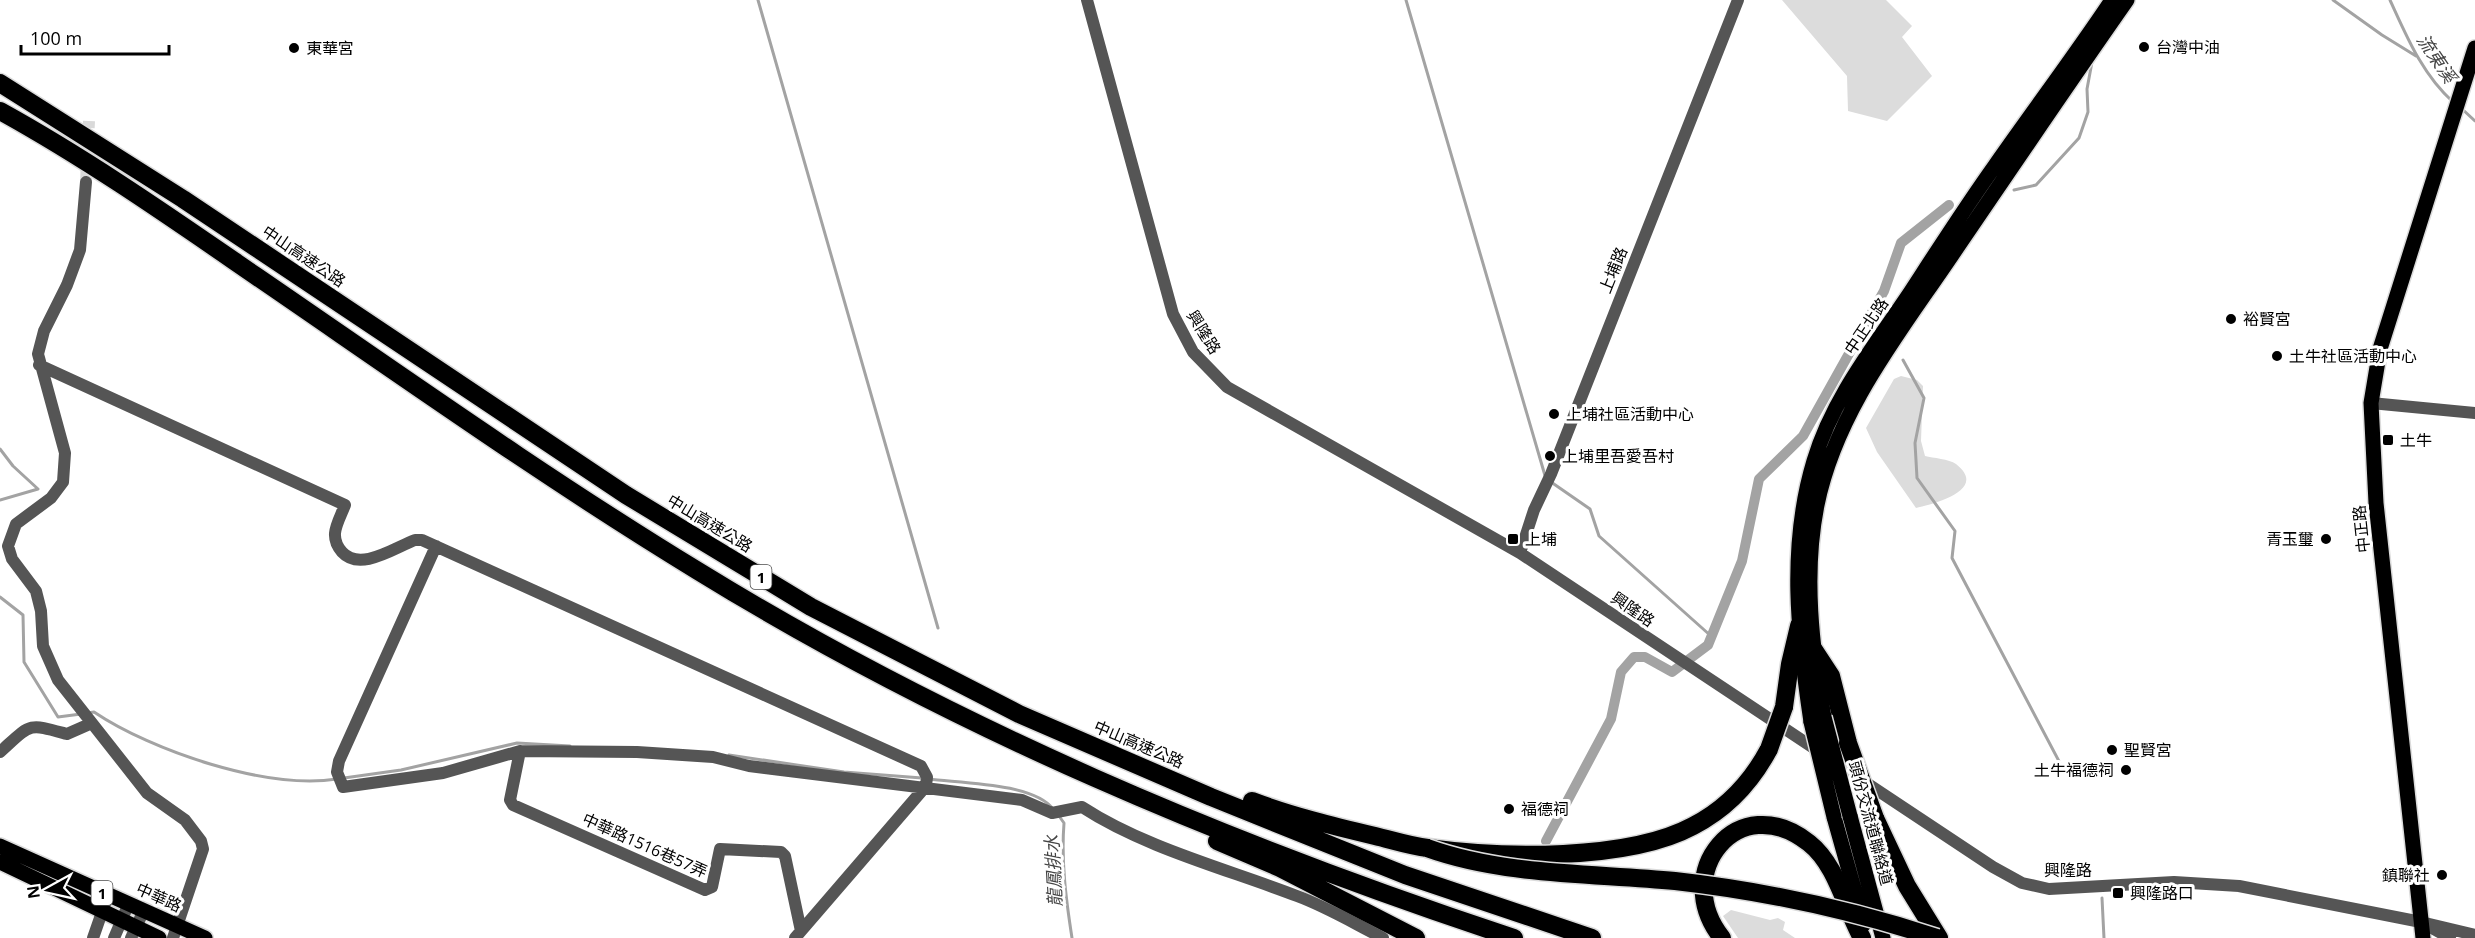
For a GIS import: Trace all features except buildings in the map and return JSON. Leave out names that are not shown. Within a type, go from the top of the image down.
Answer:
[{"type":"highway","name":"中山高速公路","points":[[0,83],[183,199],[626,495],[811,606],[965,688],[1178,782],[1405,875],[1592,938]]},
{"type":"highway","name":"1","points":[[0,111],[178,223],[444,404],[697,571],[807,635],[922,697],[1153,805],[1429,910],[1514,938]]},
{"type":"highway","points":[[1427,848],[1522,854],[1581,852],[1641,844],[1671,836],[1695,826],[1729,801],[1753,776],[1769,749],[1784,707],[1790,664],[1799,626]]},
{"type":"highway","points":[[1812,646],[1831,676],[1848,742],[1875,818],[1907,886],[1938,938]]},
{"type":"highway","points":[[1178,782],[1197,781],[1323,823],[1427,848],[1450,856],[1517,867],[1675,881],[1792,899],[1876,918],[1938,938]]},
{"type":"highway","points":[[1153,805],[1207,837],[1280,868],[1416,938]]},
{"type":"highway","points":[[1722,938],[1707,910],[1704,885],[1705,868],[1716,848],[1732,832],[1764,825],[1788,830],[1810,844],[1835,878],[1862,938]]},
{"type":"highway","points":[[1371,915],[1410,938]]},
{"type":"main road","name":"中正北路","points":[[1817,720],[1799,626],[1797,582],[1802,514],[1814,460],[1837,406],[1985,181],[2112,0]]},
{"type":"main road","name":"中正北路","points":[[1817,720],[1812,646],[1811,567],[1817,505],[1832,455],[1849,414],[1886,353],[2127,0]]},
{"type":"main road","name":"中正路","points":[[2423,938],[2376,503],[2371,403],[2380,349],[2475,48]]},
{"type":"main road","name":"頭份交流道聯絡道","points":[[1817,720],[1850,816],[1883,938]]},
{"type":"main road","name":"頭份交流道聯絡道","points":[[1817,720],[1834,817],[1868,938]]},
{"type":"main road","name":"中華路","points":[[0,846],[144,910],[175,932],[205,938]]},
{"type":"main road","name":"1","points":[[0,862],[102,912],[129,929],[159,938]]},
{"type":"street","name":"興隆路","points":[[1087,0],[1173,314],[1193,352],[1227,387],[1520,553],[1692,669],[2022,883],[2049,889],[2174,882],[2239,886],[2475,935]]},
{"type":"street","name":"上埔路","points":[[1520,553],[1534,510],[1548,481],[1738,0]]},
{"type":"street","points":[[86,182],[80,250],[40,342],[39,365],[65,453],[66,467],[63,482],[51,498],[16,524],[8,546],[12,559],[36,591],[41,611],[43,646],[58,680],[147,793],[184,820],[201,841],[203,849],[175,932]]},
{"type":"street","points":[[39,365],[345,505],[333,535],[334,543],[349,560],[360,562],[415,540],[435,546],[921,766],[927,777],[926,786],[802,936]]},
{"type":"street","points":[[2371,403],[2475,413]]},
{"type":"street","points":[[435,546],[339,761],[339,779],[343,787],[443,773],[520,751],[638,752],[713,757],[759,768],[926,786],[1022,800],[1052,813],[1082,807],[1101,819],[1224,871],[1298,896],[1383,938]]},
{"type":"street","points":[[0,752],[25,730],[40,726],[67,734],[90,721]]},
{"type":"street","name":"中華路1516巷57弄","points":[[520,751],[510,800],[513,805],[705,890],[712,887],[720,849],[781,852],[785,856],[802,936]]},
{"type":"street","points":[[93,938],[108,895]]},
{"type":"street","points":[[129,903],[129,929]]},
{"type":"street","points":[[114,938],[129,929],[144,910]]},
{"type":"street","points":[[2421,922],[2450,938]]},
{"type":"shaded area","points":[[1782,0],[1886,0],[1912,26],[1902,37],[1932,76],[1887,121],[1848,111],[1847,76]]},
{"type":"shaded area","points":[[1901,376],[1917,380],[1923,386],[1921,441],[1925,456],[1953,462],[1964,473],[1966,481],[1963,488],[1955,494],[1916,508],[1877,452],[1866,428],[1894,379]]},
{"type":"shaded area","points":[[1731,910],[1770,920],[1778,918],[1785,922],[1783,930],[1795,938],[1738,938],[1723,916]]},
{"type":"waterway","points":[[758,0],[938,628]]},
{"type":"waterway","points":[[1406,0],[1546,479]]},
{"type":"waterway","points":[[2333,0],[2416,56]]},
{"type":"waterway","name":"流東溪","points":[[2390,0],[2424,67],[2453,102]]},
{"type":"waterway","points":[[2014,190],[2036,185],[2079,138],[2088,112],[2087,89],[2092,62]]},
{"type":"waterway","name":"流東溪","points":[[2461,108],[2475,121]]},
{"type":"waterway","points":[[1546,841],[1611,719],[1621,672],[1634,657],[1645,657],[1672,672],[1708,645],[1742,561],[1759,479],[1803,436],[1884,291],[1901,243],[1949,205]]},
{"type":"waterway","points":[[1903,360],[1924,398],[1915,443],[1917,478],[1955,531],[1952,558],[2061,765]]},
{"type":"waterway","points":[[0,449],[13,466],[38,489],[0,500]]},
{"type":"waterway","points":[[1551,482],[1590,509],[1599,536],[1711,636]]},
{"type":"waterway","points":[[0,597],[23,615],[24,662],[58,717],[81,714]]},
{"type":"waterway","points":[[87,713],[94,712],[118,727],[178,753],[245,773],[278,779],[309,781],[337,779]]},
{"type":"waterway","points":[[344,778],[401,770],[517,743],[570,746]]},
{"type":"waterway","points":[[729,755],[844,772],[922,778]]},
{"type":"waterway","name":"龍鳳排水","points":[[929,779],[1014,789],[1043,800],[1053,809]]},
{"type":"waterway","name":"龍鳳排水","points":[[1059,816],[1064,823],[1066,895],[1072,938]]},
{"type":"waterway","points":[[2102,898],[2104,938]]},
{"type":"tunnel","points":[[86,182],[89,121]]},
{"type":"place","name":"台灣中油","points":[[2144,47]]},
{"type":"place","name":"東華宮","points":[[294,48]]},
{"type":"place","name":"裕賢宮","points":[[2231,319]]},
{"type":"place","name":"土牛社區活動中心","points":[[2277,356]]},
{"type":"place","name":"上埔社區活動中心","points":[[1554,414]]},
{"type":"place","name":"土牛","points":[[2388,440]]},
{"type":"place","name":"上埔里吾愛吾村","points":[[1550,456]]},
{"type":"place","name":"上埔","points":[[1513,539]]},
{"type":"place","name":"青玉璽","points":[[2326,539]]},
{"type":"place","name":"聖賢宮","points":[[2112,750]]},
{"type":"place","name":"土牛福德祠","points":[[2126,770]]},
{"type":"place","name":"福德祠","points":[[1509,809]]},
{"type":"place","name":"鎮聯社","points":[[2442,875]]},
{"type":"place","name":"興隆路口","points":[[2118,893]]}]
